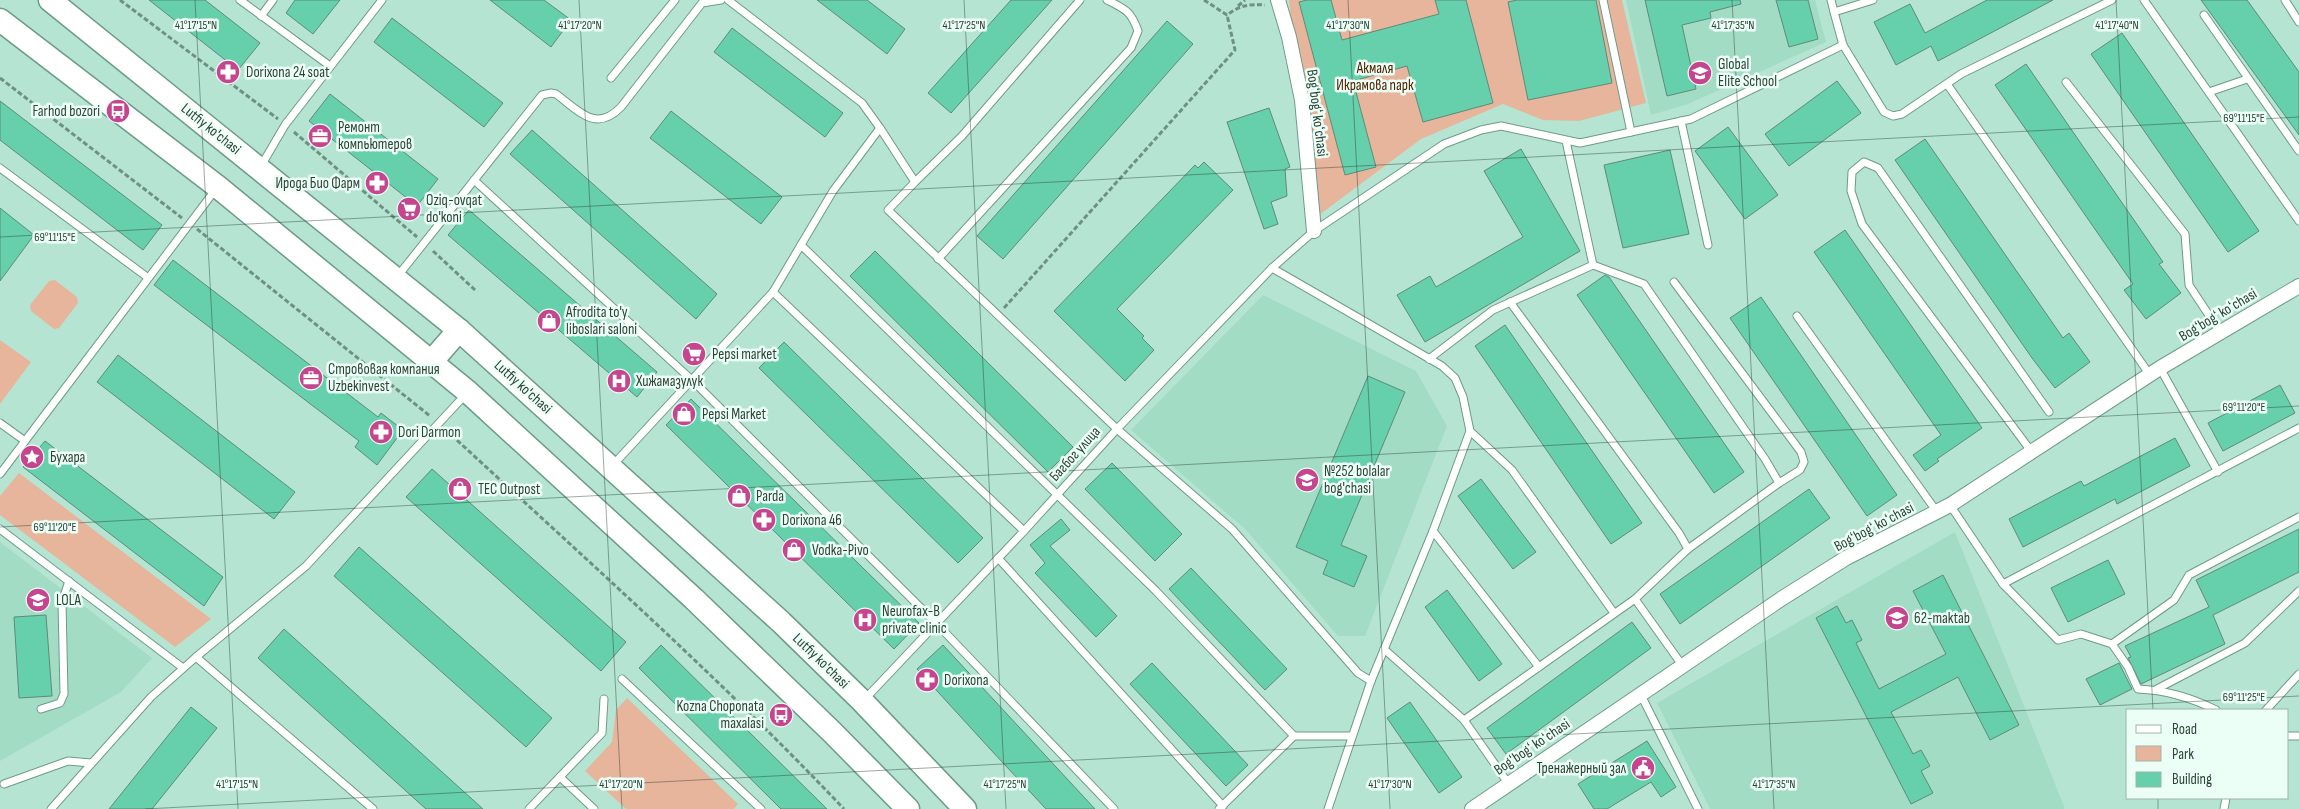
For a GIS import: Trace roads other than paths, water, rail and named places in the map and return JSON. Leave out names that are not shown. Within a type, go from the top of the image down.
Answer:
[{"type":"main road","name":"Lutfiy ko'chasi","points":[[50,0],[397,278],[459,330],[781,622],[862,701],[965,809]]},
{"type":"main road","points":[[0,20],[218,187],[468,392],[694,599],[908,809]]},
{"type":"main road","points":[[432,361],[459,330]]},
{"type":"street","name":"Bogʻbogʻ koʻchasi","points":[[1279,3],[1289,37],[1302,100],[1314,231]]},
{"type":"street","name":"Bogʻbogʻ koʻchasi","points":[[1472,809],[1780,599],[1846,558],[1950,505],[2155,371],[2299,286]]},
{"type":"lane","points":[[240,0],[330,66]]},
{"type":"lane","points":[[261,16],[274,0]]},
{"type":"lane","points":[[260,168],[285,125],[382,0]]},
{"type":"lane","points":[[611,78],[675,0]]},
{"type":"lane","points":[[397,278],[538,100],[546,93],[556,94],[587,117],[597,120],[608,118],[615,114],[701,1],[721,0]]},
{"type":"lane","points":[[728,0],[862,103],[915,182]]},
{"type":"lane","points":[[1080,0],[962,136],[888,210],[1117,429],[1232,529],[1358,673],[1370,681]]},
{"type":"lane","points":[[938,258],[1131,48],[1138,31],[1136,25],[1128,10],[1107,0]]},
{"type":"lane","points":[[1603,0],[1631,132]]},
{"type":"lane","points":[[1831,0],[1842,46],[1884,112],[1893,116],[1902,114],[1961,74],[2112,0]]},
{"type":"lane","points":[[1834,12],[1873,0]]},
{"type":"lane","points":[[2144,0],[2299,221]]},
{"type":"lane","points":[[2285,0],[2299,22]]},
{"type":"lane","points":[[2204,15],[2299,151]]},
{"type":"lane","name":"Багбог улица","points":[[862,701],[1024,531],[1117,429],[1272,268],[1314,231],[1444,144],[1481,130],[1501,126],[1580,143],[1691,119],[1842,46]]},
{"type":"lane","points":[[2209,92],[2247,79]]},
{"type":"lane","points":[[2066,82],[2185,234],[2189,285],[2220,332]]},
{"type":"lane","points":[[1947,84],[2155,371],[2218,472]]},
{"type":"lane","points":[[1681,121],[1708,245]]},
{"type":"lane","points":[[612,467],[774,292],[833,191],[880,128]]},
{"type":"lane","points":[[1566,141],[1593,265]]},
{"type":"lane","points":[[2031,451],[1862,224],[1851,191],[1852,172],[1864,162],[1878,168],[2049,412]]},
{"type":"lane","points":[[0,168],[147,277]]},
{"type":"lane","points":[[474,180],[693,381],[936,623],[1114,809]]},
{"type":"lane","points":[[0,474],[147,277],[218,187]]},
{"type":"lane","points":[[801,245],[1156,591],[1294,736]]},
{"type":"lane","points":[[1430,359],[1493,310],[1593,265],[1644,284],[1765,459],[1779,483]]},
{"type":"lane","points":[[1272,268],[1442,366],[1455,378],[1463,397],[1470,431],[1433,532],[1370,681],[1328,809]]},
{"type":"lane","points":[[1464,720],[1634,599],[1688,549],[1800,470],[1804,462],[1801,452],[1674,282]]},
{"type":"lane","points":[[774,292],[1024,531]]},
{"type":"lane","points":[[1510,302],[1673,525],[1688,549]]},
{"type":"lane","points":[[1797,316],[1937,512]]},
{"type":"lane","points":[[52,809],[151,697],[196,657],[306,566],[468,392]]},
{"type":"lane","points":[[0,422],[25,441]]},
{"type":"lane","points":[[2003,584],[2299,428]]},
{"type":"lane","points":[[1470,431],[1512,470],[1614,613]]},
{"type":"lane","points":[[1950,505],[2003,584],[2058,640],[2081,634],[2112,644],[2128,666],[2138,689],[2155,690],[2214,709]]},
{"type":"lane","points":[[2112,644],[2174,600],[2189,575],[2299,517]]},
{"type":"lane","points":[[0,529],[183,668]]},
{"type":"lane","points":[[1433,532],[1539,667]]},
{"type":"lane","points":[[998,558],[1221,807],[1294,736],[1351,736]]},
{"type":"lane","points":[[41,709],[60,703],[64,694],[62,602],[69,582]]},
{"type":"lane","points":[[2155,690],[2245,643],[2299,591]]},
{"type":"lane","points":[[1634,599],[1682,665]]},
{"type":"lane","points":[[1384,649],[1464,720],[1508,783]]},
{"type":"lane","points":[[196,657],[373,809]]},
{"type":"lane","points":[[2267,709],[2299,674]]},
{"type":"lane","points":[[622,679],[761,809]]},
{"type":"lane","points":[[1640,693],[1698,809]]},
{"type":"lane","points":[[529,809],[602,733],[604,699]]},
{"type":"lane","points":[[4,784],[68,761],[91,763]]},
{"type":"lane","points":[[560,777],[594,809]]},
{"type":"lane","points":[[748,809],[754,803]]},
{"type":"place","name":"Dorixona 24 soat","points":[[228,72]]},
{"type":"place","name":"Global Elite School","points":[[1700,73]]},
{"type":"place","name":"Farhod bozori","points":[[118,111]]},
{"type":"place","name":"Ремонт компьютеров","points":[[320,136]]},
{"type":"place","name":"Ирода Био Фарм","points":[[377,183]]},
{"type":"place","name":"Oziq-ovqat do'koni","points":[[409,209]]},
{"type":"place","name":"Afrodita to'y liboslari saloni","points":[[549,321]]},
{"type":"place","name":"Pepsi market","points":[[694,354]]},
{"type":"place","name":"Стрововая компания Uzbekinvest","points":[[311,378]]},
{"type":"place","name":"Хижамазулук","points":[[619,381]]},
{"type":"place","name":"Pepsi Market","points":[[684,414]]},
{"type":"place","name":"Dori Darmon","points":[[381,432]]},
{"type":"place","name":"Бухара","points":[[32,457]]},
{"type":"place","name":"№252 bolalar bog'chasi","points":[[1307,480]]},
{"type":"place","name":"TEC Outpost","points":[[460,489]]},
{"type":"place","name":"Parda","points":[[739,496]]},
{"type":"place","name":"Dorixona 46","points":[[764,520]]},
{"type":"place","name":"Vodka-Pivo","points":[[794,550]]},
{"type":"place","name":"LOLA","points":[[38,600]]},
{"type":"place","name":"62-maktab","points":[[1897,618]]},
{"type":"place","name":"Neurofax-B private clinic","points":[[865,620]]},
{"type":"place","name":"Dorixona","points":[[927,680]]},
{"type":"place","name":"Kozna Choponata maxalasi","points":[[781,715]]},
{"type":"place","name":"Тренажерный зал","points":[[1643,768]]},
{"type":"park label","name":"Акмаля Икрамова парк","points":[[1375,76]]}]
